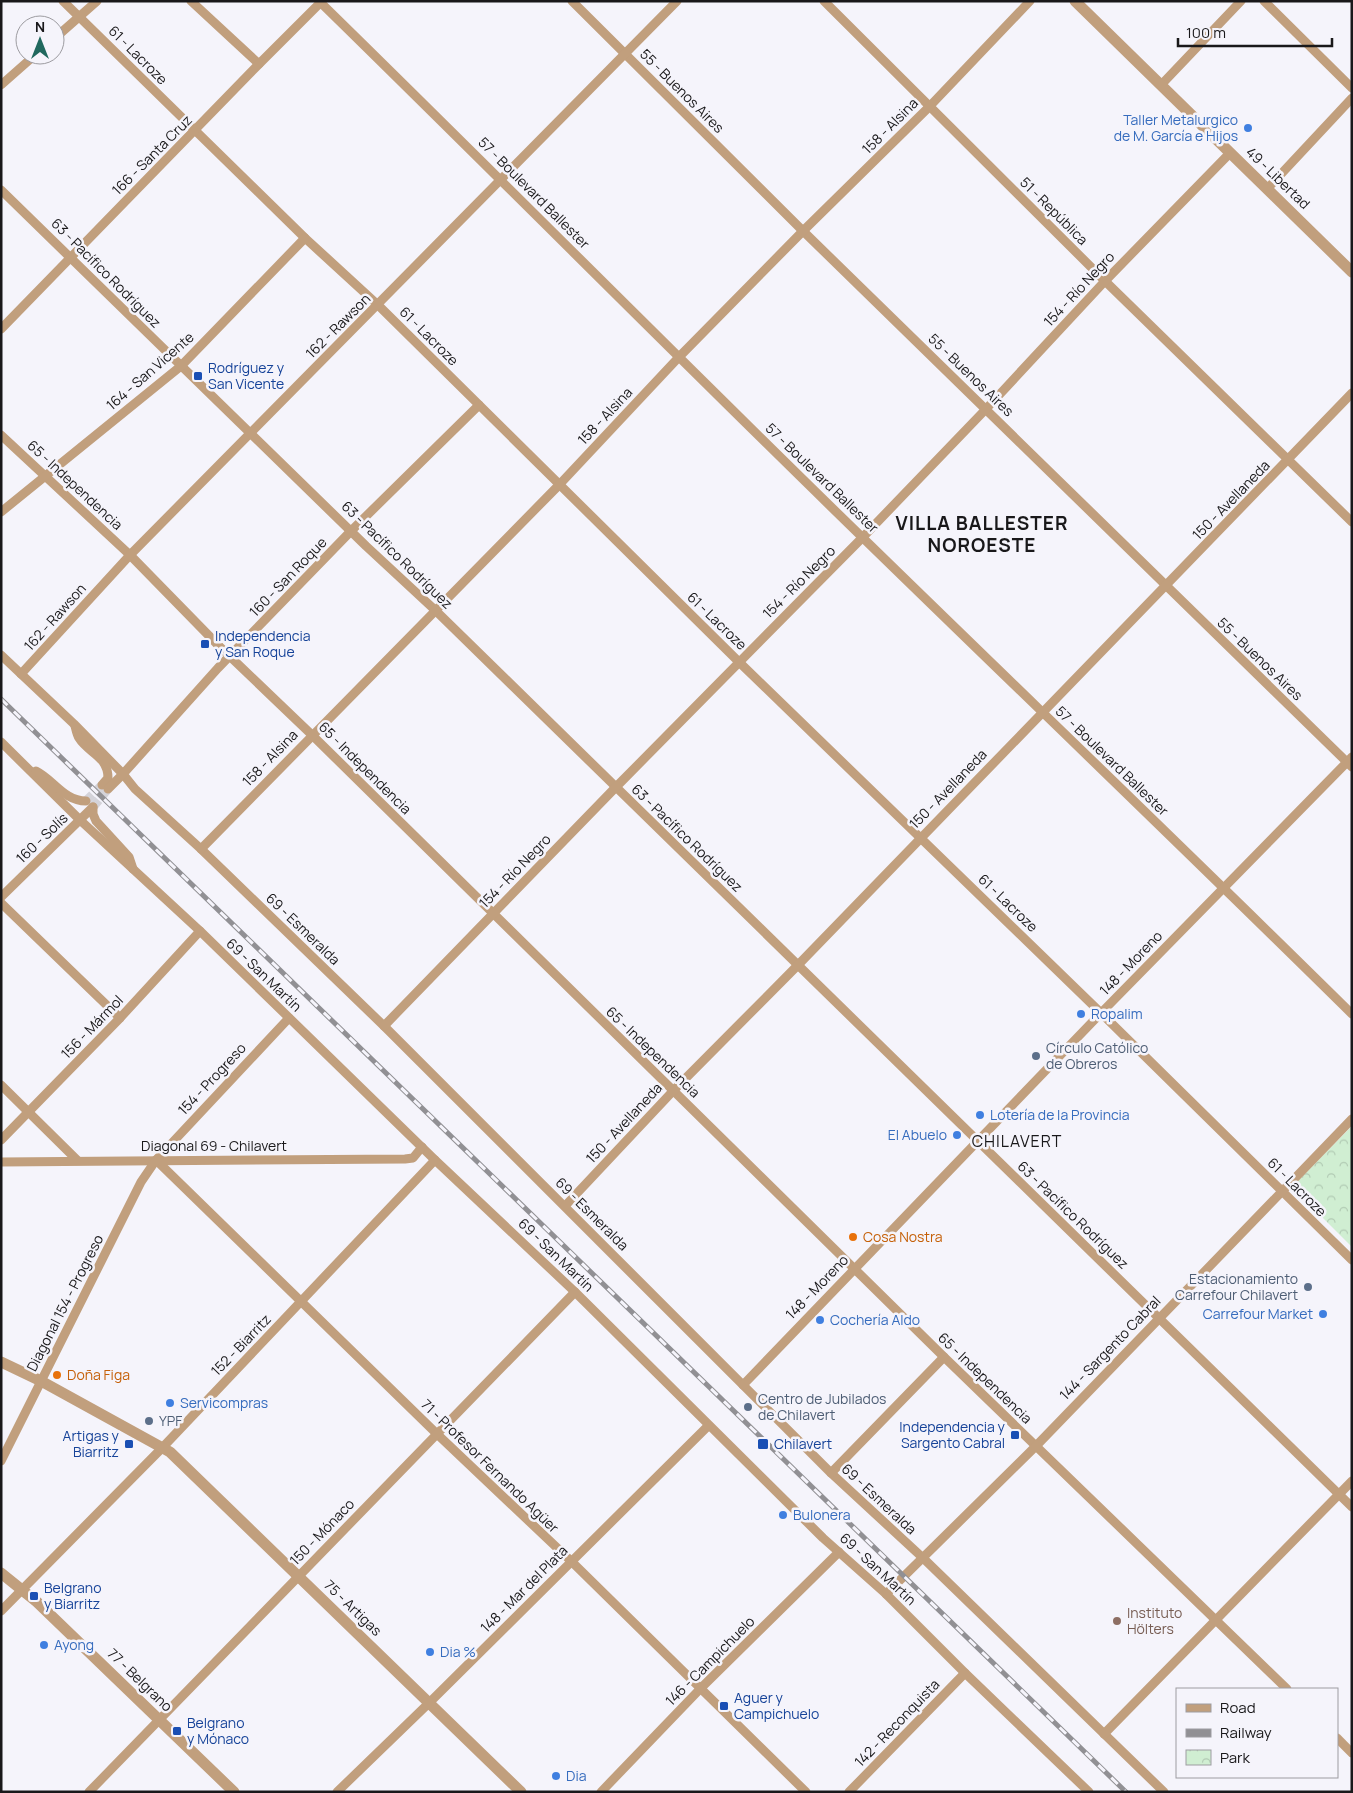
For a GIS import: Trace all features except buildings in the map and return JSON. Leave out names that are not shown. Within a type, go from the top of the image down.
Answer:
[{"type":"street","name":"61 - Lacroze","points":[[63,1],[305,238],[378,305],[739,662],[1101,1013],[1352,1260]]},
{"type":"street","points":[[65,29],[97,1]]},
{"type":"street","points":[[191,1],[259,64]]},
{"type":"street","name":"55 - Buenos Aires","points":[[572,1],[1165,587],[1350,762]]},
{"type":"street","name":"162 - Rawson","points":[[21,674],[130,555],[677,1]]},
{"type":"street","name":"51 - República","points":[[824,1],[1105,281],[1352,522]]},
{"type":"street","name":"158 - Alsina","points":[[201,849],[559,485],[679,357],[929,107],[1030,1]]},
{"type":"street","name":"49 - Libertad","points":[[1075,1],[1352,272]]},
{"type":"street","points":[[1161,85],[1241,1]]},
{"type":"street","points":[[1264,1],[1352,88]]},
{"type":"street","name":"166 - Santa Cruz","points":[[1,329],[321,2]]},
{"type":"street","name":"57 - Boulevard Ballester","points":[[321,2],[501,178],[862,538],[1352,1014]]},
{"type":"street","points":[[1,85],[24,65]]},
{"type":"street","points":[[1268,188],[1352,98]]},
{"type":"street","name":"154 - Río Negro","points":[[384,1026],[615,788],[862,538],[1105,281],[1230,153]]},
{"type":"street","name":"63 - Pacífico Rodríguez","points":[[1,190],[351,531],[435,610],[1352,1507]]},
{"type":"street","name":"164 - San Vicente","points":[[1,512],[181,366],[305,238]]},
{"type":"street","name":"150 - Avellaneda","points":[[565,1206],[673,1091],[798,965],[1352,393]]},
{"type":"street","name":"160 - San Roque","points":[[74,724],[79,738],[103,762],[108,770],[105,787],[124,774],[229,656],[351,531],[479,405]]},
{"type":"street","name":"65 - Independencia","points":[[1,434],[130,555],[229,656],[312,735],[492,914],[944,1357],[1286,1688]]},
{"type":"street","name":"69 - Esmeralda","points":[[1,654],[124,774],[135,790],[201,849],[384,1026],[831,1473],[923,1558],[1164,1792]]},
{"type":"street","name":"69 - San Martín","points":[[1,742],[80,820],[200,931],[435,1160],[575,1292],[708,1426],[823,1538],[886,1594],[1088,1792]]},
{"type":"street","name":"148 - Moreno","points":[[743,1384],[1101,1013],[1350,762]]},
{"type":"street","points":[[25,766],[41,774],[62,792],[89,804],[96,821],[129,857],[133,869]]},
{"type":"street","name":"160 - Solís","points":[[1,897],[80,820],[89,804]]},
{"type":"street","points":[[1,903],[120,1018]]},
{"type":"street","name":"156 - Mármol","points":[[1,1140],[120,1018],[200,931]]},
{"type":"street","name":"154 - Progreso","points":[[156,1160],[289,1018]]},
{"type":"street","points":[[1,1085],[77,1160]]},
{"type":"street","name":"144 - Sargento Cabral","points":[[886,1594],[1036,1446],[1352,1119]]},
{"type":"street","name":"Diagonal 69 - Chilavert","points":[[1,1162],[405,1159],[413,1158],[422,1147]]},
{"type":"street","name":"71 - Profesor Fernando Agüer","points":[[156,1160],[436,1434],[571,1561],[806,1792]]},
{"type":"street","name":"Diagonal 154 - Progreso","points":[[1,1461],[141,1182],[156,1160]]},
{"type":"street","name":"152 - Biarritz","points":[[1,1611],[163,1448],[435,1160]]},
{"type":"street","name":"150 - Mónaco","points":[[89,1792],[575,1292]]},
{"type":"street","points":[[831,1473],[944,1357]]},
{"type":"street","name":"75 - Artigas","points":[[1,1362],[41,1381],[170,1452],[521,1792]]},
{"type":"street","name":"148 - Mar del Plata","points":[[337,1792],[708,1426]]},
{"type":"street","points":[[1104,1734],[1352,1481]]},
{"type":"street","name":"146 - Campichuelo","points":[[601,1792],[701,1688],[839,1552]]},
{"type":"street","name":"77 - Belgrano","points":[[1,1573],[22,1590],[234,1792]]},
{"type":"street","name":"142 - Reconquista","points":[[849,1792],[965,1673]]},
{"type":"street","points":[[1338,1739],[1352,1753]]},
{"type":"green space","points":[[1352,1126],[1352,1247],[1292,1187]]},
{"type":"tunnel","points":[[86,801],[102,785]]},
{"type":"tunnel","points":[[93,807],[108,789]]},
{"type":"railway","points":[[1,699],[1126,1792]]},
{"type":"place","name":"Taller Metalurgico de M. García e Hijos","points":[[1248,128]]},
{"type":"place","name":"Rodríguez y San Vicente","points":[[198,376]]},
{"type":"place","name":"Independencia y San Roque","points":[[205,644]]},
{"type":"place","name":"Ropalim","points":[[1081,1014]]},
{"type":"place","name":"Círculo Católico de Obreros","points":[[1036,1056]]},
{"type":"place","name":"Lotería de la Provincia","points":[[980,1115]]},
{"type":"place","name":"El Abuelo","points":[[957,1135]]},
{"type":"place","name":"Cosa Nostra","points":[[853,1237]]},
{"type":"place","name":"Estacionamiento Carrefour Chilavert","points":[[1308,1287]]},
{"type":"place","name":"Carrefour Market","points":[[1323,1314]]},
{"type":"place","name":"Cochería Aldo","points":[[820,1320]]},
{"type":"place","name":"Doña Figa","points":[[57,1375]]},
{"type":"place","name":"Servicompras","points":[[170,1403]]},
{"type":"place","name":"Centro de Jubilados de Chilavert","points":[[748,1407]]},
{"type":"place","name":"YPF","points":[[149,1421]]},
{"type":"place","name":"Independencia y Sargento Cabral","points":[[1015,1435]]},
{"type":"place","name":"Artigas y Biarritz","points":[[129,1444]]},
{"type":"place","name":"Chilavert","points":[[763,1444]]},
{"type":"place","name":"Bulonera","points":[[783,1515]]},
{"type":"place","name":"Belgrano y Biarritz","points":[[34,1596]]},
{"type":"place","name":"Instituto Hölters","points":[[1117,1621]]},
{"type":"place","name":"Ayong","points":[[44,1645]]},
{"type":"place","name":"Dia %","points":[[430,1652]]},
{"type":"place","name":"Aguer y Campichuelo","points":[[724,1706]]},
{"type":"place","name":"Belgrano y Mónaco","points":[[177,1731]]},
{"type":"place","name":"Dia","points":[[556,1776]]},
{"type":"district","name":"VILLA BALLESTER NOROESTE","points":[[982,534]]},
{"type":"district","name":"CHILAVERT","points":[[1017,1141]]}]
